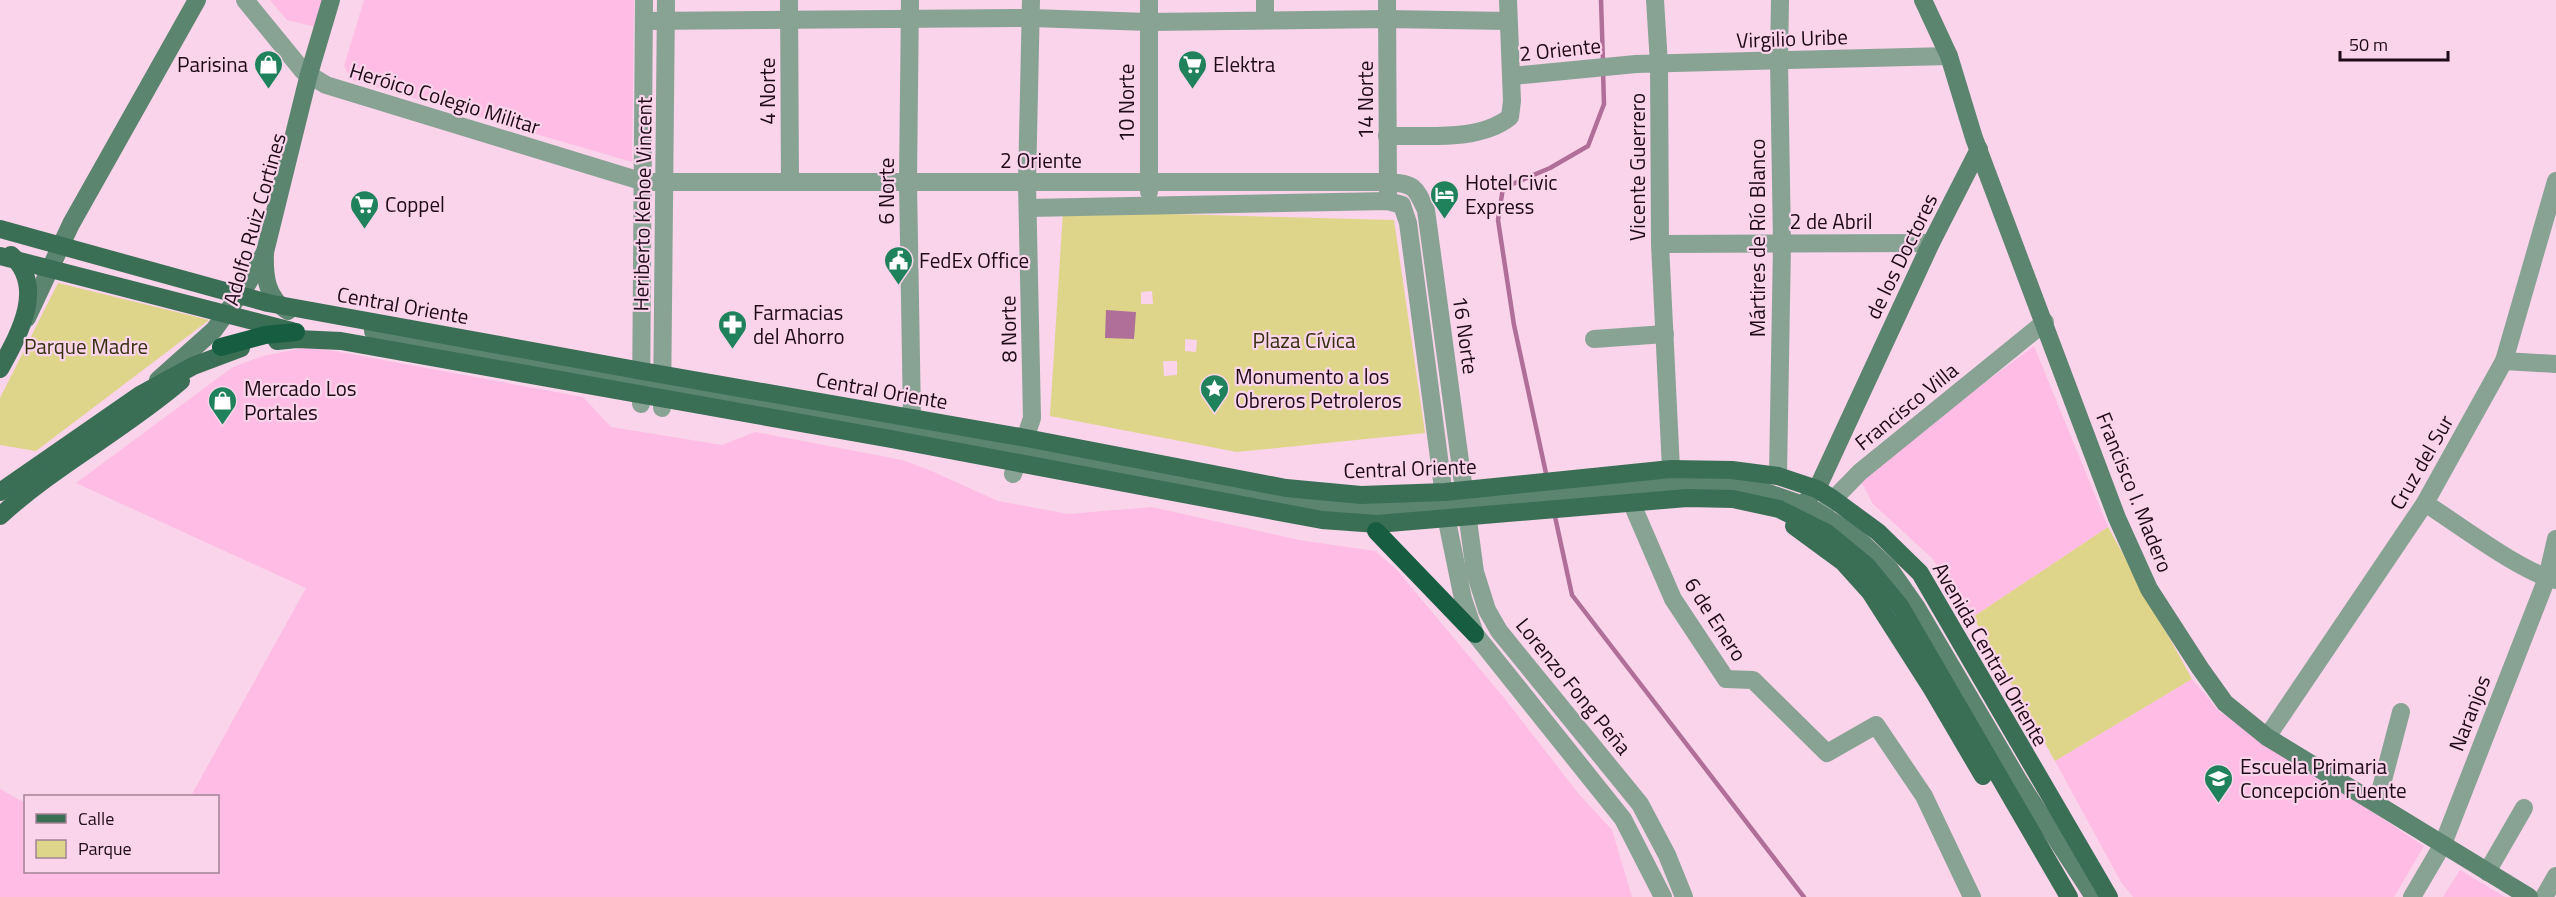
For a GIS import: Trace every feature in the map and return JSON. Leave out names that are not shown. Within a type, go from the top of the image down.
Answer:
[{"type":"highway","points":[[221,347],[241,339],[296,332]]},
{"type":"highway","points":[[1376,531],[1475,634]]},
{"type":"main road","points":[[0,350],[30,299],[185,0]]},
{"type":"main road","points":[[0,369],[71,224],[197,0]]},
{"type":"main road","points":[[331,0],[309,74],[265,252],[265,276],[272,295],[285,310],[301,317],[477,351],[897,425],[1289,501],[1350,509],[1414,507],[1698,483],[1754,488],[1809,507],[1853,534],[1889,568],[1917,608],[2069,897]]},
{"type":"main road","name":"Adolfo Ruiz Cortines","points":[[0,516],[29,489],[161,398],[248,321],[343,0]]},
{"type":"main road","points":[[1923,0],[1949,56],[1979,149]]},
{"type":"main road","name":"de los Doctores","points":[[1796,528],[1931,243],[1979,149]]},
{"type":"main road","name":"Francisco I. Madero","points":[[1979,149],[2117,518],[2150,589],[2225,703],[2267,737],[2529,897]]},
{"type":"main road","name":"Central Oriente","points":[[0,230],[256,299],[662,375],[1026,438],[1286,488],[1361,495],[1445,492],[1502,486]]},
{"type":"main road","points":[[0,248],[15,258],[21,267],[29,290],[19,334]]},
{"type":"main road","points":[[0,492],[140,394],[189,354],[214,330],[248,283],[265,252]]},
{"type":"main road","points":[[0,256],[414,362],[1280,522],[1376,531],[1712,506],[1760,514],[1796,528],[1843,562],[1870,592],[1932,689],[2055,897]]},
{"type":"main road","points":[[140,394],[193,366],[233,350],[297,339],[341,341],[1322,520],[1377,524],[1687,498],[1733,499],[1779,509],[1827,533],[1868,566],[1900,606],[2013,787],[2094,897]]},
{"type":"main road","name":"Avenida Central Oriente","points":[[1502,486],[1671,469],[1732,470],[1778,476],[1816,489],[1833,499],[1878,532],[1920,573],[2109,897]]},
{"type":"street","name":"Heróico Colegio Militar","points":[[245,0],[303,71],[335,89],[644,182],[665,182]]},
{"type":"street","name":"Heriberto Kehoe Vincent","points":[[641,404],[644,0]]},
{"type":"street","name":"Heriberto Kehoe Vincent","points":[[662,408],[666,0]]},
{"type":"street","name":"4 Norte","points":[[789,0],[790,182]]},
{"type":"street","name":"6 Norte","points":[[910,0],[908,182],[912,418]]},
{"type":"street","name":"10 Norte","points":[[1149,0],[1149,206]]},
{"type":"street","points":[[1265,0],[1265,20]]},
{"type":"street","name":"14 Norte","points":[[1387,0],[1388,182],[1395,203]]},
{"type":"street","points":[[1508,0],[1512,76]]},
{"type":"street","name":"Vicente Guerrero","points":[[1656,0],[1659,64],[1660,244],[1671,469]]},
{"type":"street","name":"Mártires de Río Blanco","points":[[1778,476],[1782,244],[1780,0]]},
{"type":"street","points":[[644,21],[910,19],[1031,9],[1149,22],[1387,19],[1508,21]]},
{"type":"street","name":"8 Norte","points":[[1012,474],[1032,418],[1027,183],[1031,9]]},
{"type":"street","name":"Virgilio Uribe","points":[[1636,64],[1949,56]]},
{"type":"street","name":"2 Oriente","points":[[1387,136],[1464,134],[1498,126],[1510,117],[1512,76],[1636,64]]},
{"type":"street","name":"2 Oriente","points":[[665,182],[1388,182],[1406,183],[1416,188]]},
{"type":"street","name":"16 Norte","points":[[1416,188],[1426,210],[1463,490]]},
{"type":"street","name":"Cruz del Sur","points":[[2267,737],[2425,503],[2504,361],[2554,192]]},
{"type":"street","points":[[1028,208],[1395,203]]},
{"type":"street","name":"16 Norte","points":[[1395,203],[1408,224],[1445,492]]},
{"type":"street","name":"2 de Abril","points":[[1660,244],[1931,243]]},
{"type":"street","points":[[1422,322],[1441,319]]},
{"type":"street","name":"Francisco Villa","points":[[1796,528],[1833,499],[1860,472],[2045,322]]},
{"type":"street","points":[[1594,339],[1665,334]]},
{"type":"street","points":[[2504,361],[2556,364]]},
{"type":"street","name":"Lorenzo Fong Peña","points":[[1463,490],[1458,525],[1463,599],[1475,634],[1623,819],[1655,889],[1663,897]]},
{"type":"street","name":"Lorenzo Fong Peña","points":[[1445,492],[1487,610],[1499,631],[1640,804],[1667,855],[1684,897]]},
{"type":"street","points":[[2425,503],[2518,562],[2551,579]]},
{"type":"street","name":"6 de Enero","points":[[1635,511],[1672,599],[1726,679],[1753,680],[1827,753],[1876,725],[1924,796],[1972,897]]},
{"type":"street","name":"Naranjos","points":[[2412,897],[2443,844],[2551,579],[2556,539]]},
{"type":"street","points":[[2378,803],[2401,712]]},
{"type":"street","points":[[1623,819],[1640,804]]},
{"type":"street","points":[[2487,872],[2524,808]]},
{"type":"street","points":[[2544,897],[2556,876]]},
{"type":"shaded area","points":[[270,0],[328,0],[320,28],[287,20]]},
{"type":"shaded area","points":[[364,0],[634,0],[632,162],[352,80],[344,66]]},
{"type":"shaded area","points":[[1106,310],[1136,312],[1134,339],[1105,338]]},
{"type":"shaded area","points":[[2034,346],[2108,527],[1973,617],[1932,558],[1873,504],[1861,481],[1865,472]]},
{"type":"shaded area","points":[[303,348],[318,348],[583,397],[611,427],[722,445],[755,432],[902,460],[998,501],[1068,514],[1152,507],[1299,540],[1375,551],[1396,569],[1505,699],[1578,793],[1612,830],[1632,897],[0,897],[0,789],[24,802],[24,873],[219,873],[219,795],[192,795],[306,588],[76,483],[233,367],[263,356]]},
{"type":"shaded area","name":"Escuela Primaria Concepción Fuente","points":[[2192,679],[2219,711],[2424,846],[2394,897],[2133,897],[2121,882],[2055,761]]},
{"type":"shaded area","points":[[2460,870],[2505,897],[2443,897]]},
{"type":"green space","name":"Plaza Cívica","points":[[1063,211],[1394,220],[1425,433],[1237,452],[1050,416]],"holes":[[[1152,291],[1153,304],[1141,304],[1141,292]],[[1185,339],[1197,340],[1196,352],[1185,351]],[[1163,361],[1177,361],[1177,375],[1164,376]]]},
{"type":"green space","name":"Parque Madre","points":[[58,283],[209,320],[36,451],[0,445],[0,398]]},
{"type":"green space","points":[[2108,527],[2192,679],[2055,761],[1973,617]]},
{"type":"waterway","points":[[1601,0],[1603,62]]},
{"type":"waterway","points":[[1547,478],[1514,325],[1498,220],[1503,188],[1550,168],[1588,146],[1604,104],[1603,70]]},
{"type":"waterway","points":[[1554,512],[1572,595],[1804,897]]},
{"type":"place","name":"Parisina","points":[[269,90]]},
{"type":"place","name":"Elektra","points":[[1192,90]]},
{"type":"place","name":"Hotel Civic Express","points":[[1444,220]]},
{"type":"place","name":"Coppel","points":[[364,230]]},
{"type":"place","name":"FedEx Office","points":[[898,286]]},
{"type":"place","name":"Farmacias del Ahorro","points":[[732,350]]},
{"type":"place","name":"Monumento a los Obreros Petroleros","points":[[1214,414]]},
{"type":"place","name":"Mercado Los Portales","points":[[223,426]]},
{"type":"place","name":"Escuela Primaria Concepción Fuente","points":[[2219,804]]}]
